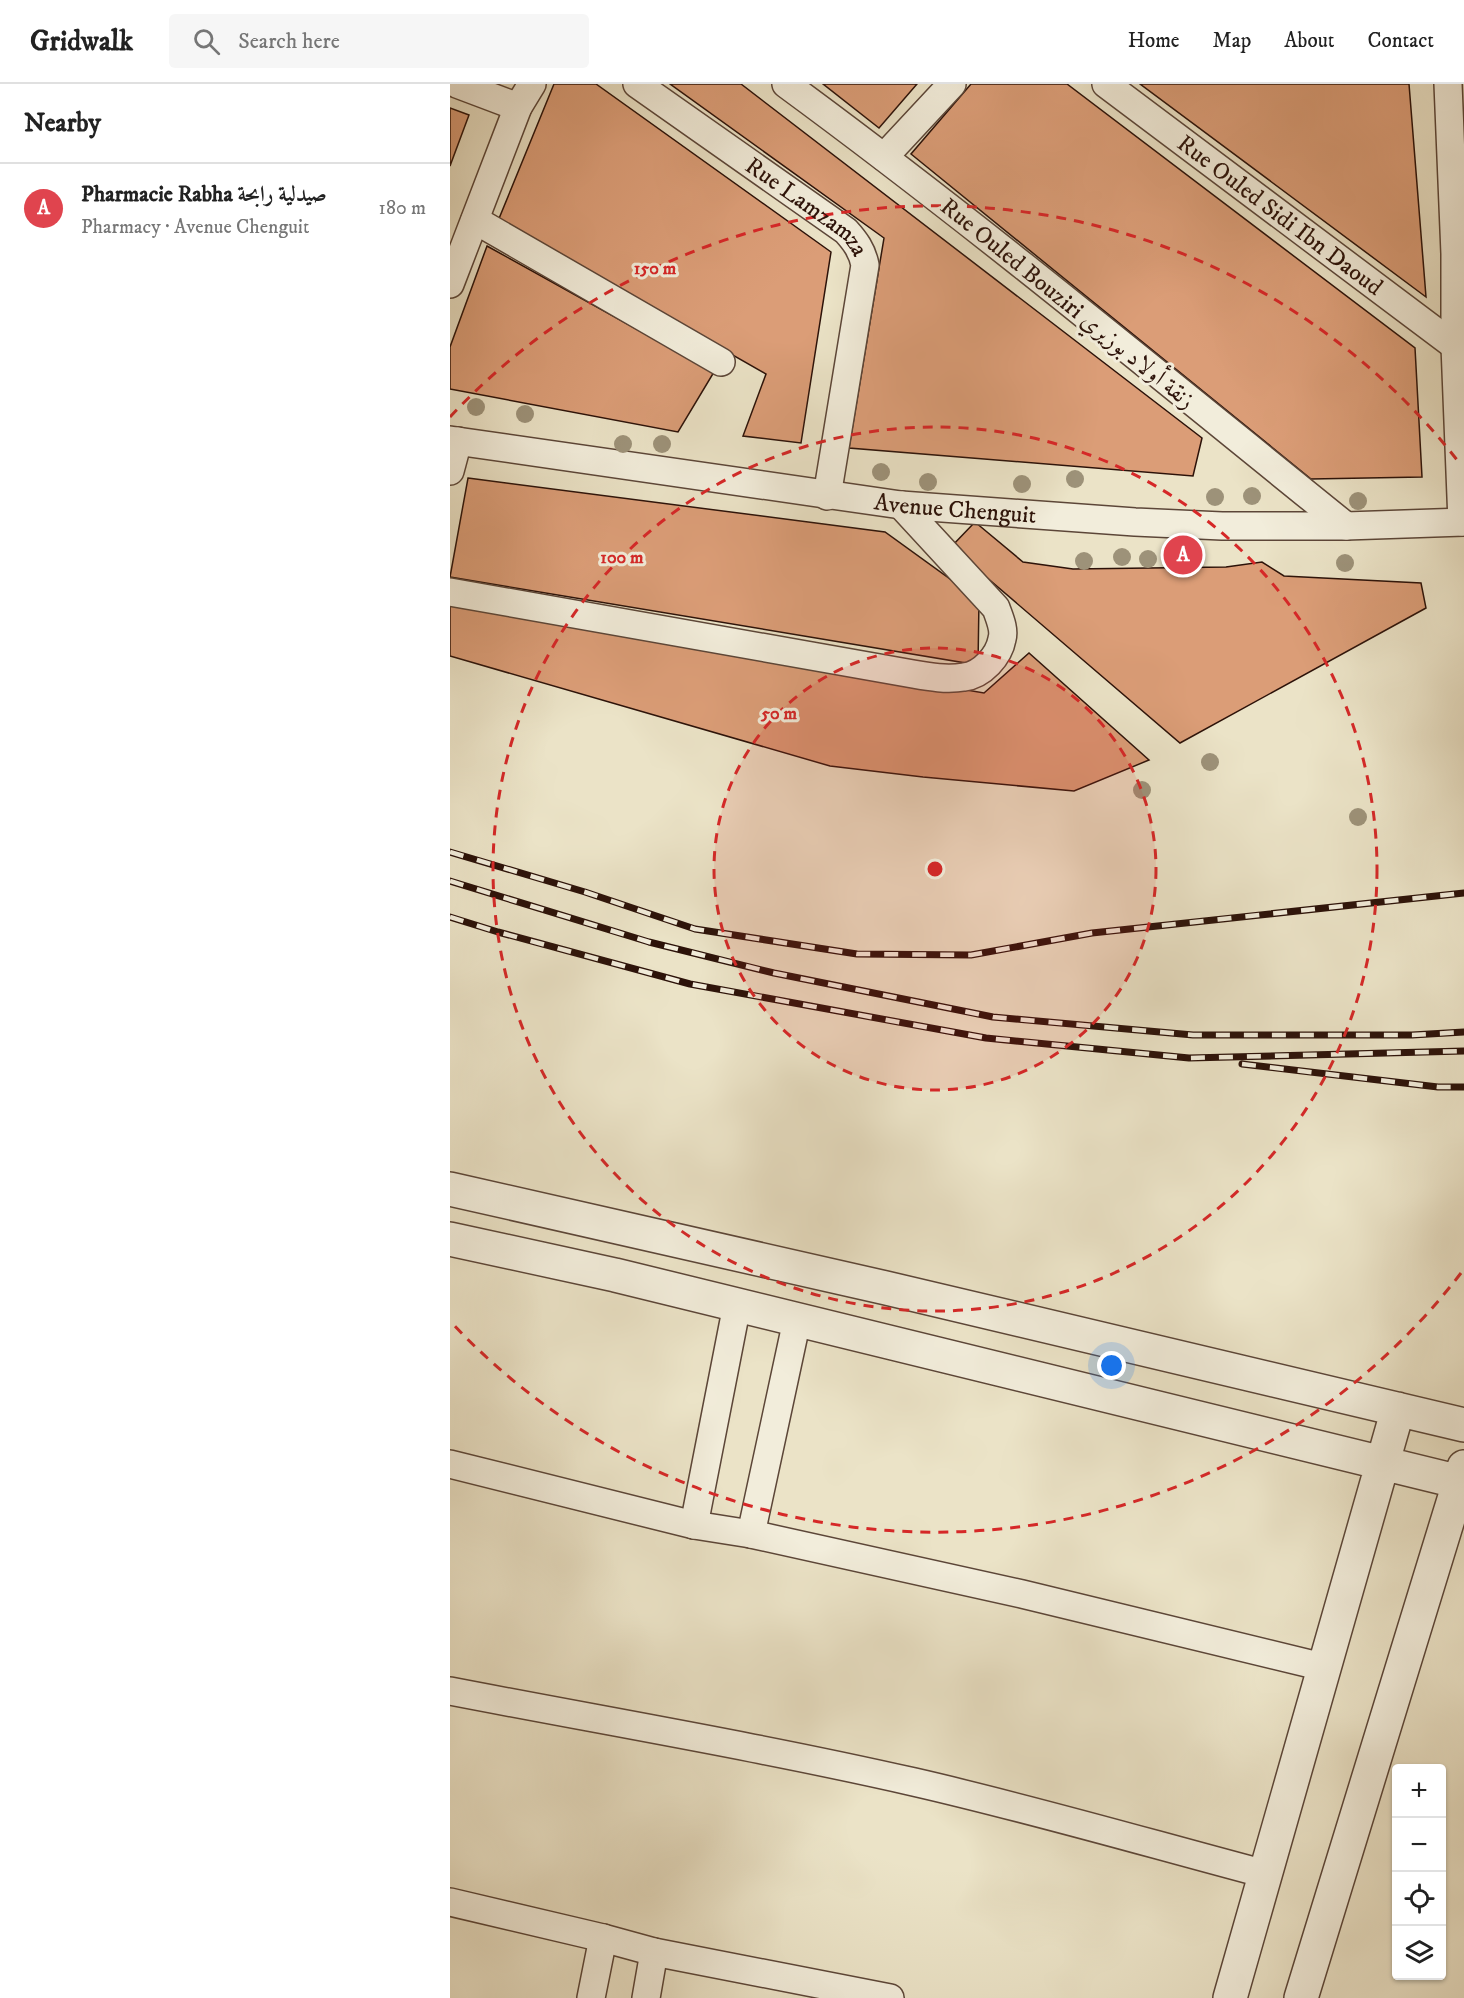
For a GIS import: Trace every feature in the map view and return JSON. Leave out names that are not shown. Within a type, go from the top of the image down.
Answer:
[{"type":"street","points":[[457,84],[518,107]]},
{"type":"street","points":[[450,284],[518,107],[532,84]]},
{"type":"street","name":"Rue Lamzamza","points":[[637,84],[846,231],[857,243],[863,255],[865,265],[826,496]]},
{"type":"street","name":"Rue Ouled Bouziri زنقة أولاد بوزيري","points":[[786,84],[884,157],[1047,285],[1346,526]]},
{"type":"street","points":[[884,157],[952,84]]},
{"type":"street","name":"Rue Ouled Sidi Ibn Daoud","points":[[1106,84],[1455,346]]},
{"type":"street","points":[[1448,84],[1459,254],[1455,346],[1463,522]]},
{"type":"street","points":[[475,220],[721,362]]},
{"type":"street","points":[[450,471],[454,441]]},
{"type":"street","name":"Avenue Chenguit","points":[[454,441],[901,505],[1222,526],[1346,526],[1463,522]]},
{"type":"street","points":[[450,592],[913,674],[939,678],[967,677],[981,670],[993,658],[1003,639],[1002,623],[996,608],[901,505]]},
{"type":"street","points":[[450,1189],[874,1285],[1464,1425]]},
{"type":"street","points":[[450,1239],[615,1275],[1382,1463],[1463,1478],[1301,1998]]},
{"type":"street","points":[[694,1525],[737,1305]]},
{"type":"street","points":[[751,1534],[797,1320]]},
{"type":"street","points":[[1230,1998],[1398,1409]]},
{"type":"street","points":[[450,1464],[694,1525],[751,1534],[1022,1594],[1323,1667]]},
{"type":"street","points":[[450,1691],[912,1781],[1265,1874]]},
{"type":"street","points":[[450,1902],[654,1952],[890,1998]]},
{"type":"street","points":[[591,1998],[603,1938]]},
{"type":"street","points":[[646,1998],[654,1952]]},
{"type":"building","points":[[554,84],[596,84],[831,252],[801,443],[743,436],[766,374],[498,221]]},
{"type":"building","points":[[670,84],[741,84],[1202,438],[1193,476],[849,448],[884,238]]},
{"type":"building","points":[[823,84],[917,84],[879,128]]},
{"type":"building","points":[[971,84],[1067,84],[1415,348],[1422,477],[1311,479],[911,154]]},
{"type":"building","points":[[1140,84],[1409,84],[1426,297]]},
{"type":"building","points":[[450,108],[469,115],[450,166]]},
{"type":"building","points":[[487,246],[714,372],[678,432],[450,389],[450,347]]},
{"type":"building","points":[[468,478],[885,532],[979,600],[978,665],[450,577]]},
{"type":"building","points":[[975,522],[1023,562],[1073,569],[1226,567],[1262,562],[1284,576],[1421,583],[1426,608],[1180,743],[951,547]]},
{"type":"building","points":[[450,602],[984,693],[1029,653],[1149,760],[1074,791],[830,766],[450,656]]},
{"type":"railway","points":[[450,852],[585,892],[695,929],[857,954],[971,955],[1092,933],[1464,893]]},
{"type":"railway","points":[[450,881],[649,942],[774,973],[993,1017],[1193,1035],[1412,1035],[1464,1032]]},
{"type":"railway","points":[[450,917],[690,984],[986,1038],[1189,1058],[1464,1051]]},
{"type":"railway","points":[[1242,1064],[1438,1087],[1464,1087]]},
{"type":"place","name":"Pharmacie Rabha صيدلية رابحة","points":[[1183,555]]}]
